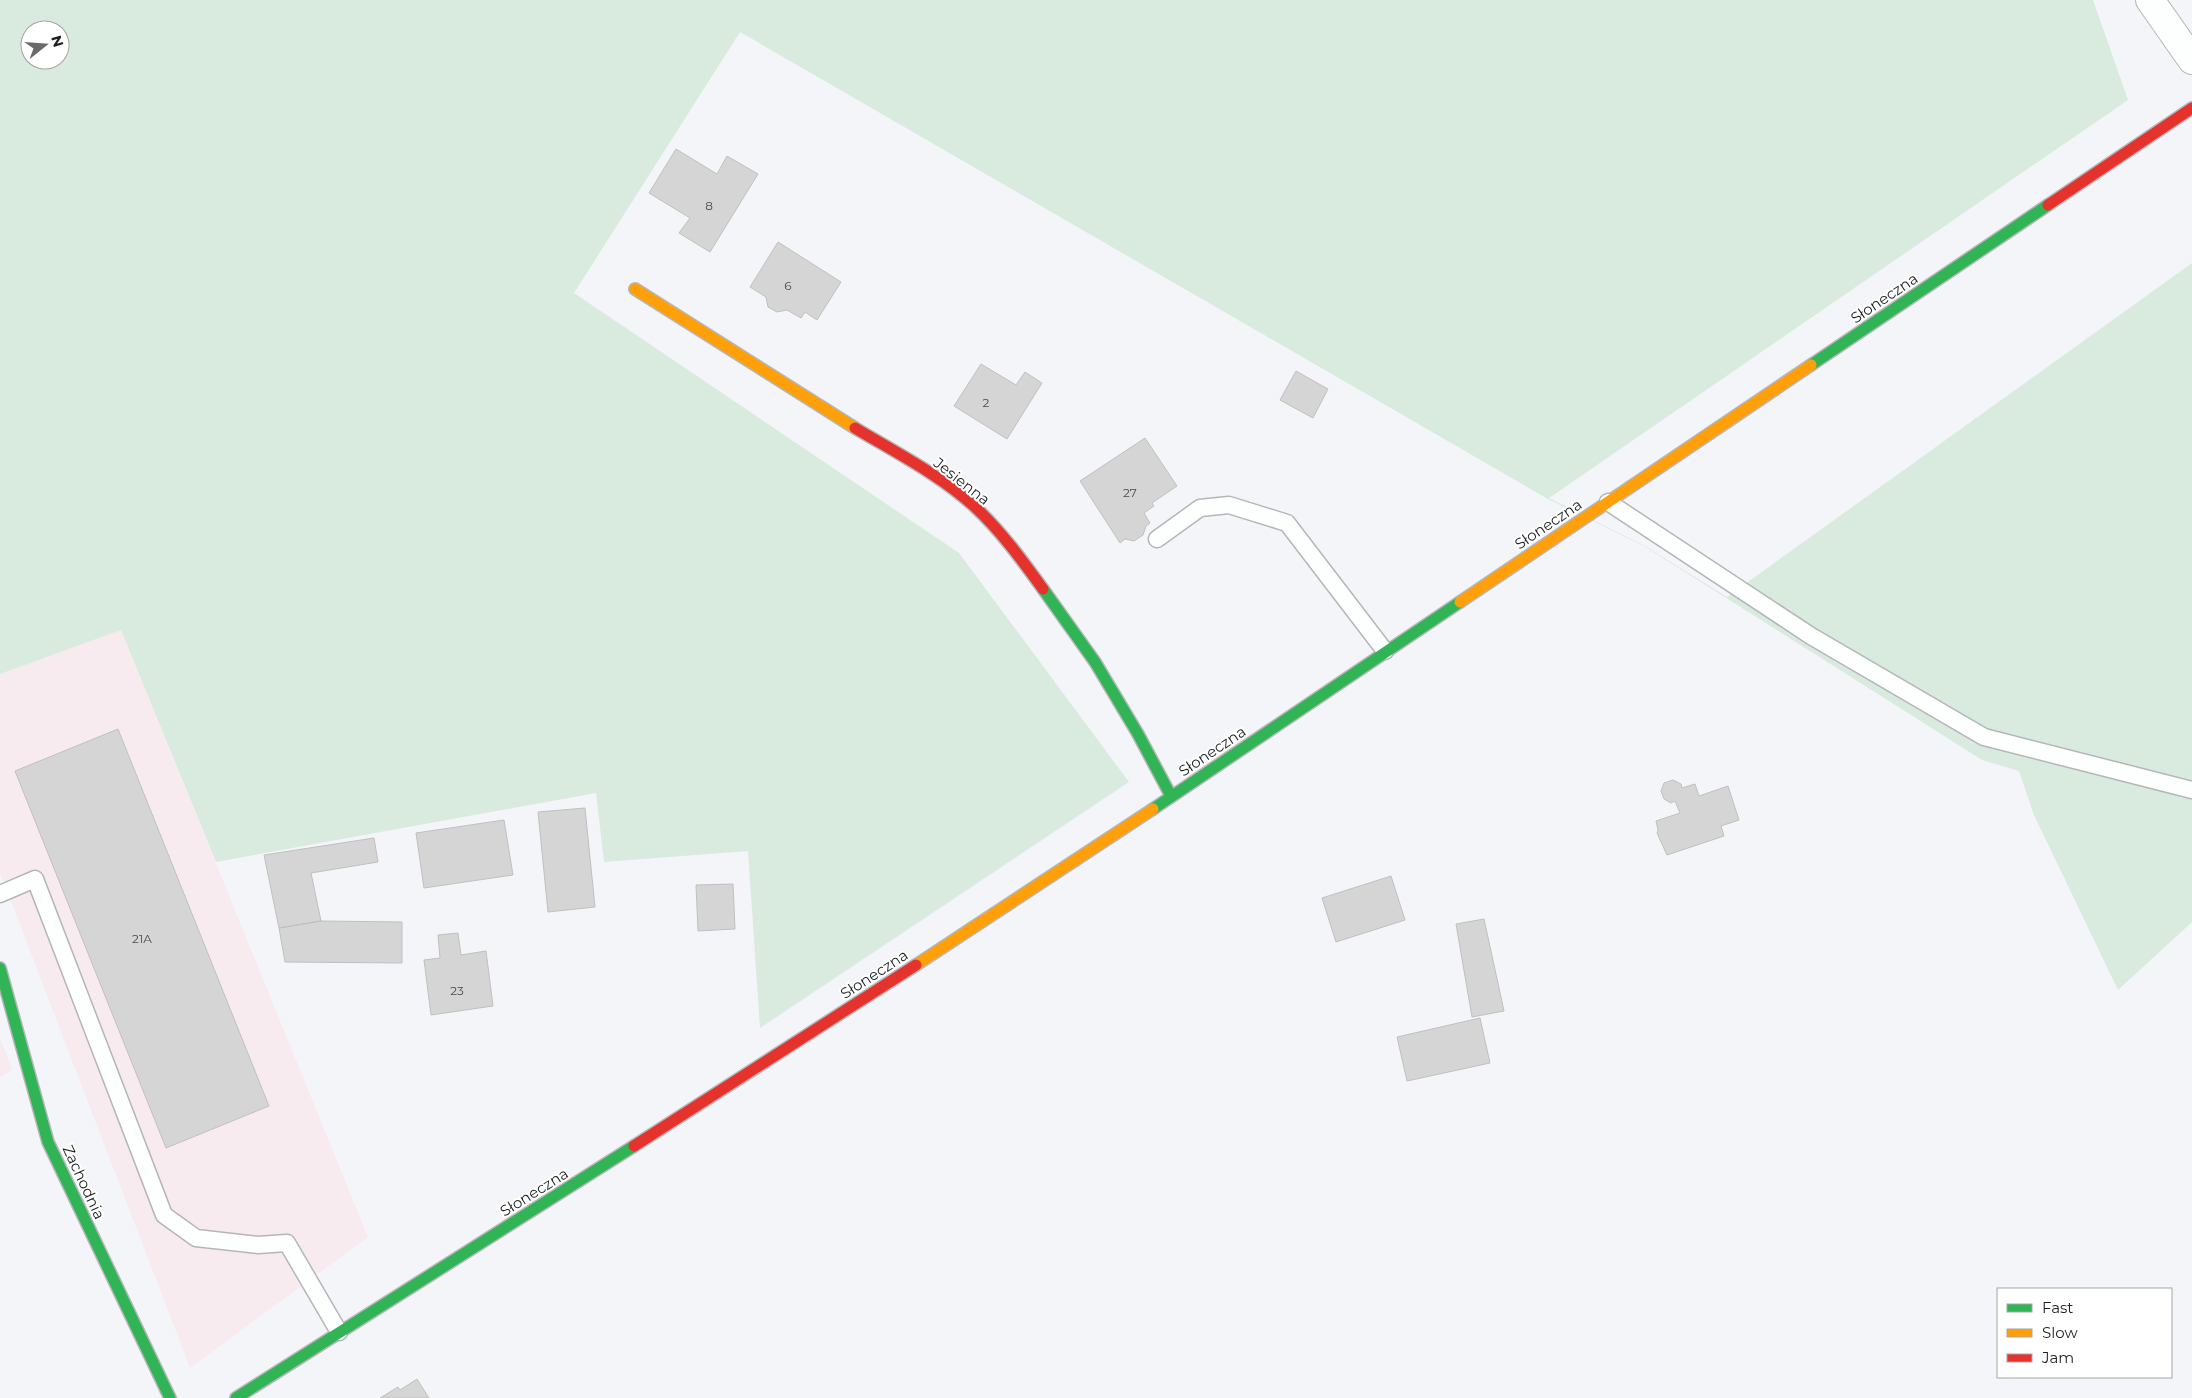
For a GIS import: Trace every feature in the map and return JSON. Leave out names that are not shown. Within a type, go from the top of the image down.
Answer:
[{"type":"street","points":[[2150,0],[2192,60]]},
{"type":"street","name":"Słoneczna","points":[[236,1398],[788,1048],[1083,856],[2192,108]]},
{"type":"street","name":"Jesienna","points":[[635,289],[939,480],[974,506],[1014,549],[1095,662],[1172,796]]},
{"type":"street","name":"Zachodnia","points":[[0,968],[48,1142],[170,1398]]},
{"type":"lane","points":[[1608,502],[1811,636],[1984,737],[2192,790]]},
{"type":"lane","points":[[1157,539],[1200,508],[1229,505],[1287,523],[1385,651]]},
{"type":"lane","points":[[0,894],[35,879],[164,1215],[196,1238],[258,1245],[288,1243],[339,1332]]},
{"type":"shaded area","points":[[121,630],[368,1237],[190,1368],[0,873],[0,674]]},
{"type":"shaded area","points":[[0,1037],[12,1070],[0,1077]]},
{"type":"green space","points":[[0,0],[2093,0],[2128,100],[1549,498],[1645,546],[1727,597],[2192,263],[2192,922],[2118,990],[2034,815],[2019,771],[1982,760],[1644,546],[1548,499],[740,32],[574,293],[959,553],[1129,782],[760,1028],[748,851],[604,862],[596,793],[216,862],[121,630],[0,674]]},
{"type":"building","points":[[676,149],[717,174],[727,156],[758,174],[710,252],[679,233],[690,218],[649,193]]},
{"type":"building","points":[[778,242],[841,282],[817,320],[805,312],[801,318],[787,310],[777,312],[768,307],[766,297],[750,287]]},
{"type":"building","points":[[981,364],[1016,385],[1025,372],[1042,383],[1007,439],[954,406]]},
{"type":"building","points":[[1296,371],[1328,389],[1313,418],[1280,400]]},
{"type":"building","points":[[1145,438],[1177,486],[1152,503],[1154,506],[1144,513],[1150,523],[1146,526],[1143,535],[1134,541],[1125,539],[1120,543],[1080,481]]},
{"type":"building","points":[[118,729],[269,1106],[166,1148],[15,771]]},
{"type":"building","points":[[1673,780],[1681,784],[1682,788],[1695,784],[1699,796],[1728,786],[1739,820],[1721,826],[1724,836],[1667,855],[1657,833],[1656,821],[1680,813],[1675,801],[1671,803],[1664,799],[1661,791],[1664,783]]},
{"type":"building","points":[[585,808],[595,907],[548,912],[538,812]]},
{"type":"building","points":[[504,820],[513,875],[424,888],[416,833]]},
{"type":"building","points":[[374,838],[378,862],[311,873],[321,921],[279,928],[264,855]]},
{"type":"building","points":[[1391,876],[1405,920],[1336,942],[1322,898]]},
{"type":"building","points":[[733,884],[735,929],[698,931],[696,885]]},
{"type":"building","points":[[1484,919],[1504,1011],[1472,1017],[1456,924]]},
{"type":"building","points":[[321,921],[402,922],[402,963],[285,962],[279,928]]},
{"type":"building","points":[[458,933],[461,955],[486,951],[493,1006],[431,1015],[424,960],[440,958],[438,935]]},
{"type":"building","points":[[1480,1018],[1490,1063],[1407,1081],[1397,1037]]},
{"type":"building","points":[[417,1379],[429,1398],[380,1398],[398,1387],[400,1390]]},
{"type":"traffic: fast","points":[[1811,365],[2048,205]]},
{"type":"traffic: fast","points":[[1043,589],[1095,662],[1138,734],[1171,796]]},
{"type":"traffic: fast","points":[[1153,809],[1460,602]]},
{"type":"traffic: fast","points":[[0,968],[48,1142],[170,1398]]},
{"type":"traffic: fast","points":[[236,1398],[634,1146]]},
{"type":"traffic: slow","points":[[635,289],[855,428]]},
{"type":"traffic: slow","points":[[1460,602],[1811,365]]},
{"type":"traffic: slow","points":[[916,965],[1153,809]]},
{"type":"traffic: jam","points":[[2048,205],[2192,108]]},
{"type":"traffic: jam","points":[[855,428],[932,474],[974,506],[1002,536],[1043,589]]},
{"type":"traffic: jam","points":[[634,1146],[916,965]]}]
